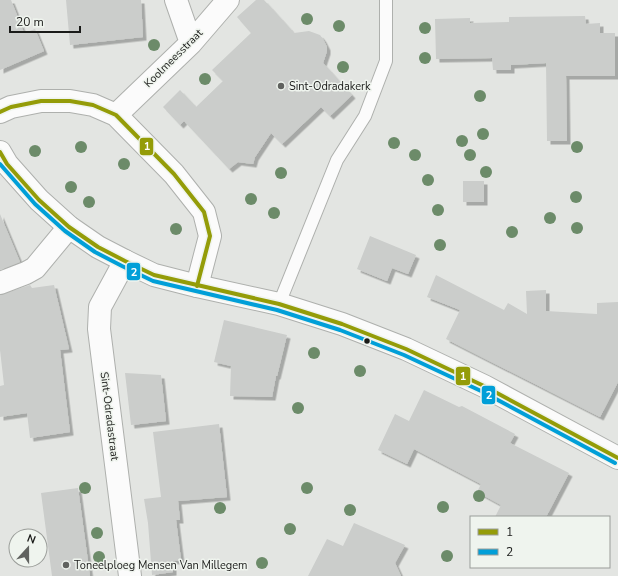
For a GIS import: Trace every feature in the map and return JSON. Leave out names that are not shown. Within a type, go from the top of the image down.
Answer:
[{"type":"street","points":[[176,0],[191,43]]},
{"type":"street","name":"Koolmeesstraat","points":[[116,115],[191,43],[228,0]]},
{"type":"street","points":[[0,112],[11,107],[41,101],[70,101],[93,105],[116,115],[174,174],[204,212],[210,236],[197,286]]},
{"type":"street","points":[[0,152],[7,164],[39,200],[69,227],[98,247],[125,261],[154,275],[279,304],[342,324],[406,349],[484,386],[618,458]]},
{"type":"street","points":[[0,282],[26,273],[35,268],[69,227]]},
{"type":"street","name":"Sint-Odradastraat","points":[[125,261],[100,306],[99,329],[130,576]]},
{"type":"lane","points":[[279,304],[337,160],[364,116],[386,61],[386,0]]},
{"type":"building","points":[[0,0],[11,0],[24,33],[35,29],[44,51],[0,70]]},
{"type":"building","points":[[66,0],[141,0],[143,37],[70,45]]},
{"type":"building","name":"Sint-Odradakerk","points":[[256,0],[264,0],[294,33],[309,31],[320,35],[327,47],[323,63],[352,95],[330,116],[321,107],[282,144],[271,133],[255,157],[253,164],[238,162],[229,169],[184,121],[180,125],[163,107],[180,90],[196,107],[223,81],[212,70],[251,33],[237,17]]},
{"type":"building","points":[[585,16],[586,24],[600,23],[600,33],[615,33],[615,76],[566,76],[567,141],[547,141],[546,63],[511,65],[511,70],[493,70],[492,58],[436,59],[435,19],[470,18],[470,23],[509,22],[509,17]]},
{"type":"building","points":[[463,181],[484,181],[484,202],[463,202]]},
{"type":"building","points":[[0,214],[20,262],[0,270]]},
{"type":"building","points":[[370,236],[416,255],[408,274],[392,268],[387,281],[357,269]]},
{"type":"building","points":[[436,275],[504,310],[508,303],[527,314],[526,291],[546,290],[546,311],[597,314],[597,303],[618,302],[618,382],[600,417],[446,339],[460,310],[427,297]]},
{"type":"building","points":[[30,285],[32,288],[54,285],[69,349],[60,350],[70,432],[30,438],[27,413],[0,417],[0,386],[4,385],[0,350],[0,295]]},
{"type":"building","points":[[224,320],[287,335],[272,397],[230,396],[231,366],[214,362]]},
{"type":"building","points":[[125,373],[161,375],[166,421],[131,425]]},
{"type":"building","points":[[424,390],[459,407],[462,406],[515,434],[510,443],[569,473],[547,516],[496,516],[501,505],[477,492],[481,484],[414,449],[407,464],[378,450],[395,414],[409,421]]},
{"type":"building","points":[[219,424],[227,497],[178,501],[180,520],[176,520],[181,560],[173,561],[173,572],[152,575],[148,523],[144,499],[161,497],[153,432]]},
{"type":"building","points":[[78,488],[90,576],[52,576],[48,546],[48,528],[46,528],[41,493]]},
{"type":"building","points":[[354,523],[405,545],[395,563],[401,576],[308,576],[327,539],[343,546]]},
{"type":"transit line","name":"1","points":[[0,112],[11,107],[41,101],[70,101],[93,105],[116,115],[174,174],[204,212],[210,236],[197,286]]},
{"type":"transit line","name":"1","points":[[0,152],[7,164],[39,200],[69,227],[98,247],[125,261],[154,275],[279,304],[342,324],[406,349],[484,386],[618,458]]},
{"type":"transit line","name":"2","points":[[0,164],[35,204],[65,231],[95,252],[122,266],[153,281],[277,310],[340,330],[404,355],[481,391],[615,463]]},
{"type":"place","name":"Sint-Odradakerk","points":[[281,86]]},
{"type":"place","name":"Toneelploeg Mensen Van Millegem","points":[[66,565]]}]
